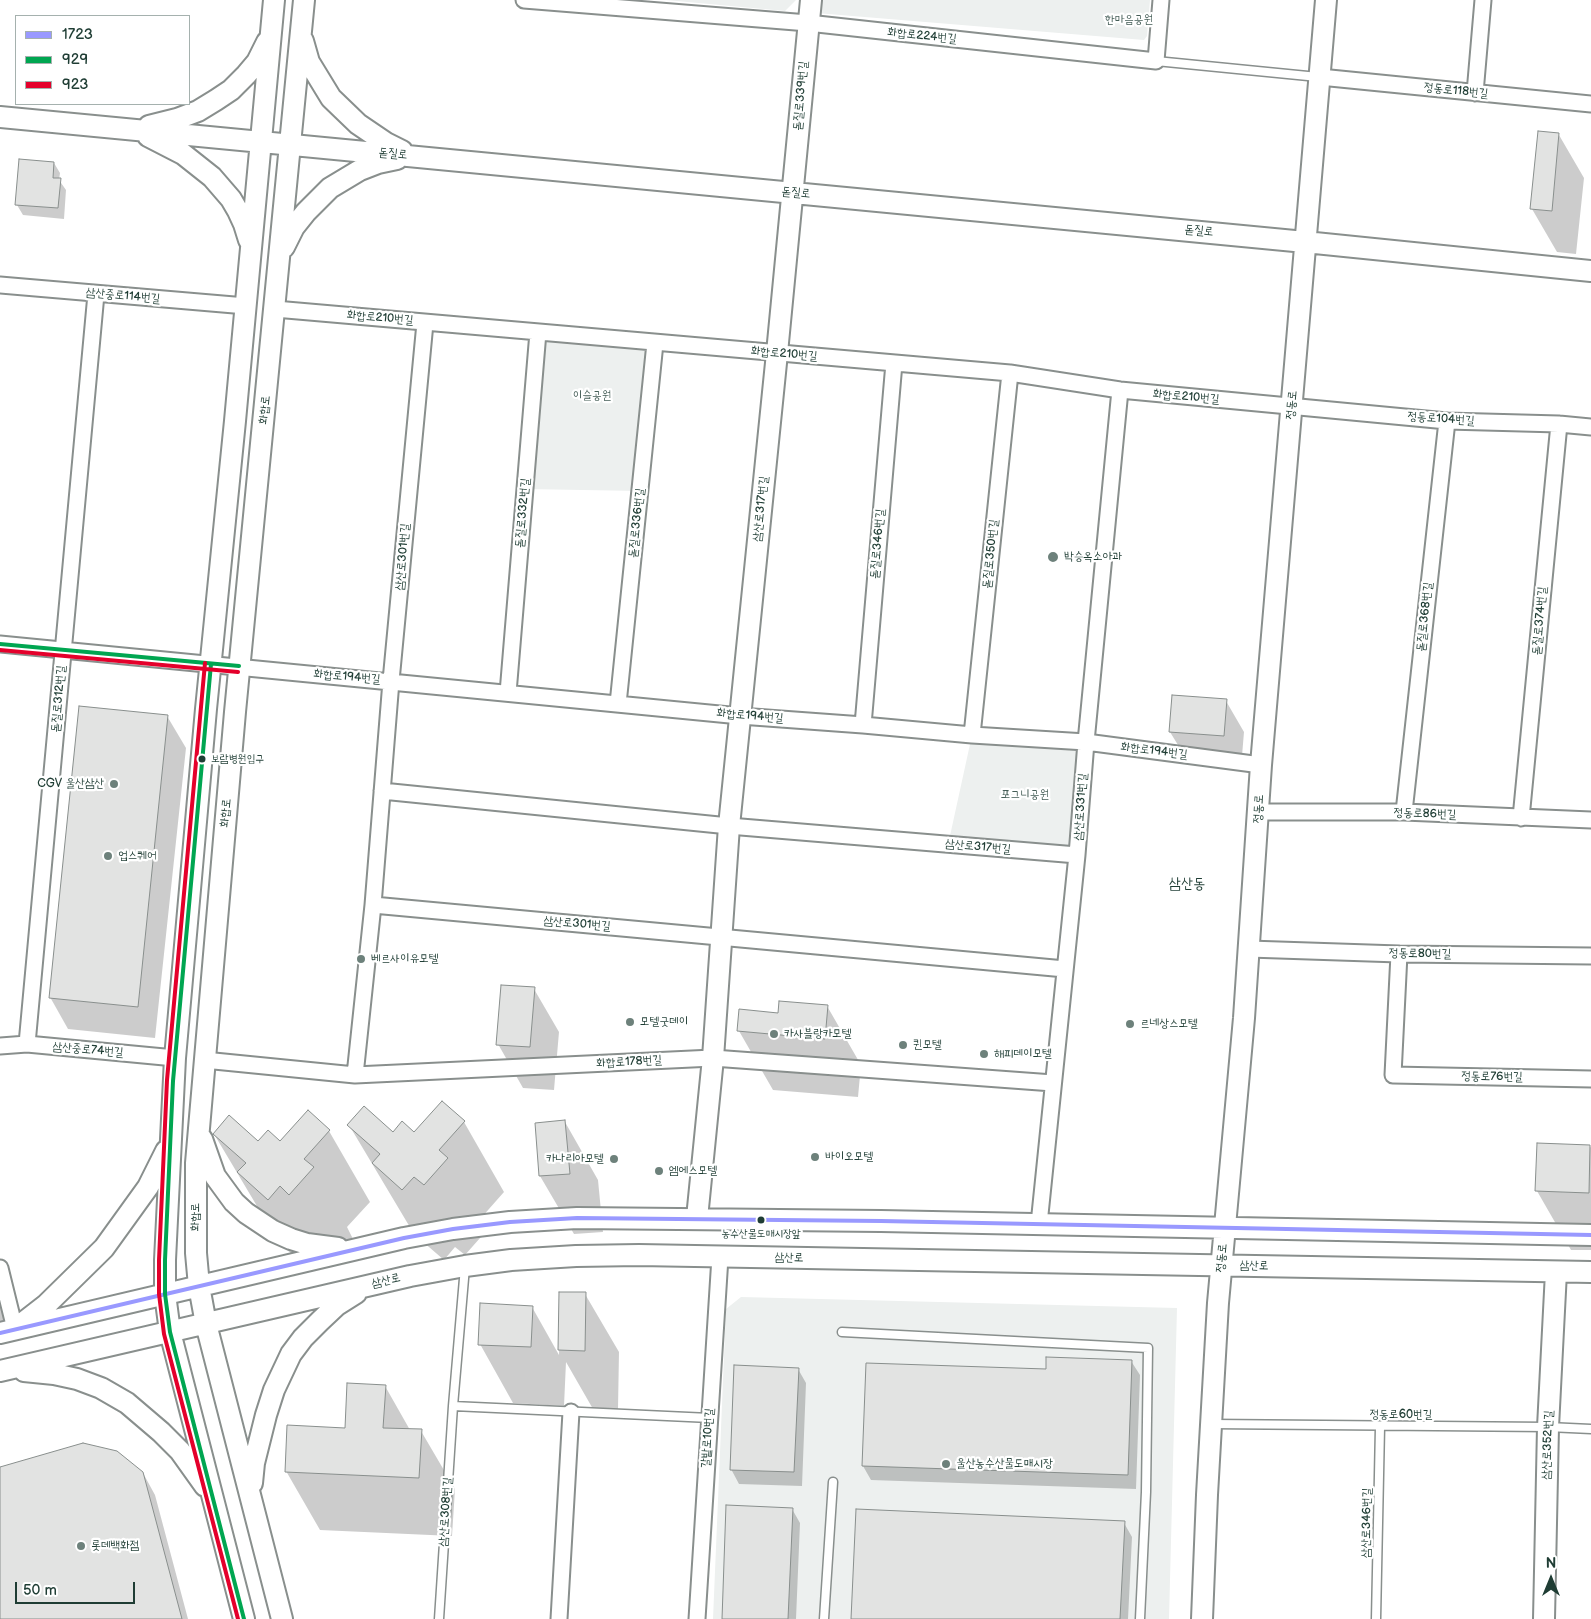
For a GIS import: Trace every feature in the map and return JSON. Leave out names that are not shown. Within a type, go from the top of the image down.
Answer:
[{"type":"main road","points":[[244,1619],[170,1332],[165,1294],[164,1260],[175,1058],[210,664],[274,0]]},
{"type":"main road","points":[[279,0],[288,5],[297,3],[300,0]]},
{"type":"main road","name":"화합로","points":[[282,1619],[206,1324],[199,1286],[196,1253],[196,1163],[239,666],[304,0]]},
{"type":"main road","name":"돋질로339번길","points":[[792,192],[811,0]]},
{"type":"main road","name":"정동로","points":[[1202,1619],[1210,1424],[1221,1266],[1250,949],[1261,765],[1326,0]]},
{"type":"main road","points":[[130,129],[177,119],[198,111],[231,90],[257,62],[271,31]]},
{"type":"main road","points":[[301,34],[309,62],[330,98],[344,112],[372,134],[394,147],[418,156]]},
{"type":"main road","name":"돋질로","points":[[0,117],[792,192],[1591,271]]},
{"type":"main road","points":[[130,129],[168,145],[212,177],[231,199],[238,211],[244,224],[251,252]]},
{"type":"main road","points":[[280,256],[294,227],[330,188],[360,170],[378,163],[396,158],[418,156]]},
{"type":"main road","name":"삼산로317번길","points":[[697,1218],[713,1058],[729,826],[792,192]]},
{"type":"main road","points":[[251,252],[258,227],[268,222],[278,230],[280,256]]},
{"type":"main road","points":[[199,1122],[204,1149],[215,1176],[234,1202],[246,1213],[274,1231],[291,1239],[322,1247],[358,1249]]},
{"type":"main road","points":[[8,1331],[46,1305],[104,1248],[148,1187],[161,1163],[170,1140]]},
{"type":"main road","points":[[8,1331],[358,1249],[453,1229],[510,1222],[577,1218],[697,1218],[1591,1234]]},
{"type":"main road","name":"삼산로","points":[[0,1372],[375,1284],[465,1266],[511,1260],[576,1256],[720,1257],[1591,1272]]},
{"type":"main road","name":"삼산로352번길","points":[[1544,1619],[1548,1427],[1556,1272]]},
{"type":"main road","points":[[253,1505],[252,1483],[259,1439],[274,1390],[292,1354],[303,1338],[337,1305],[375,1284]]},
{"type":"main road","points":[[0,1372],[33,1372],[77,1379],[101,1388],[127,1403],[162,1432],[180,1451],[212,1496]]},
{"type":"street","name":"화합로224번길","points":[[524,0],[808,23],[1156,61]]},
{"type":"street","points":[[1156,61],[1160,0]]},
{"type":"street","points":[[1475,93],[1483,0]]},
{"type":"street","name":"정동로118번길","points":[[1320,77],[1591,104]]},
{"type":"street","name":"삼산중로114번길","points":[[0,285],[246,306]]},
{"type":"street","name":"돋질로312번길","points":[[27,1044],[96,294]]},
{"type":"street","name":"화합로210번길","points":[[275,309],[1010,373],[1120,390],[1292,406]]},
{"type":"street","name":"삼산로301번길","points":[[355,1075],[373,905],[391,681],[425,323]]},
{"type":"street","name":"돋질로332번길","points":[[508,693],[538,332]]},
{"type":"street","name":"돋질로336번길","points":[[618,704],[655,342]]},
{"type":"street","name":"돋질로346번길","points":[[863,725],[894,363]]},
{"type":"street","name":"돋질로350번길","points":[[972,736],[1010,373]]},
{"type":"street","name":"삼산로331번길","points":[[1039,1224],[1077,856],[1086,742],[1120,390]]},
{"type":"street","name":"정동로104번길","points":[[1292,406],[1447,421],[1559,424],[1591,427]]},
{"type":"street","name":"돋질로368번길","points":[[1404,812],[1447,421]]},
{"type":"street","name":"돋질로374번길","points":[[1521,818],[1559,424]]},
{"type":"street","name":"화합로194번길","points":[[0,644],[740,716],[863,725],[972,736],[1086,742],[1261,765]]},
{"type":"street","points":[[382,791],[729,826]]},
{"type":"street","name":"정동로86번길","points":[[1259,812],[1404,812],[1591,820]]},
{"type":"street","name":"삼산로317번길","points":[[729,826],[1077,856]]},
{"type":"street","name":"삼산로301번길","points":[[373,905],[720,937]]},
{"type":"street","points":[[720,937],[1066,969]]},
{"type":"street","name":"정동로80번길","points":[[1250,949],[1399,954],[1591,956]]},
{"type":"street","name":"정동로76번길","points":[[1399,954],[1393,1075],[1591,1079]]},
{"type":"street","name":"삼산중로74번길","points":[[0,1046],[27,1044],[175,1058]]},
{"type":"street","name":"화합로178번길","points":[[204,1060],[355,1075],[713,1058],[1053,1083]]},
{"type":"street","name":"갈밭로10번길","points":[[697,1619],[720,1257]]},
{"type":"street","points":[[0,1268],[8,1331]]},
{"type":"street","points":[[559,1619],[571,1412]]},
{"type":"lane","name":"화합로224번길","points":[[1156,61],[1320,77]]},
{"type":"lane","name":"삼산로308번길","points":[[439,1619],[453,1406],[465,1266]]},
{"type":"lane","points":[[842,1332],[1148,1348],[1146,1492],[1140,1619]]},
{"type":"lane","points":[[453,1406],[710,1418]]},
{"type":"lane","name":"정동로60번길","points":[[1210,1424],[1591,1429]]},
{"type":"lane","name":"삼산로346번길","points":[[1376,1619],[1380,1427]]},
{"type":"lane","points":[[824,1619],[833,1482]]},
{"type":"shaded area","points":[[666,0],[796,0],[785,11]]},
{"type":"shaded area","name":"한마음공원","points":[[817,0],[1150,0],[1147,36],[1144,40],[816,13]]},
{"type":"shaded area","name":"이슬공원","points":[[538,332],[655,343],[640,491],[525,489]]},
{"type":"shaded area","name":"포그니공원","points":[[972,735],[1086,742],[1077,855],[948,845]]},
{"type":"shaded area","name":"울산농수산물도매시장","points":[[741,1297],[1177,1308],[1169,1619],[713,1619],[726,1309]]},
{"type":"building","points":[[1538,131],[1559,133],[1552,211],[1530,209]]},
{"type":"building","points":[[19,159],[54,162],[53,178],[61,178],[58,208],[15,205]]},
{"type":"building","points":[[1172,695],[1227,699],[1224,736],[1169,732]]},
{"type":"building","name":"업스퀘어","points":[[79,706],[168,715],[138,1007],[49,998]]},
{"type":"building","points":[[501,985],[535,987],[530,1047],[496,1045]]},
{"type":"building","points":[[779,1001],[828,1005],[825,1039],[737,1031],[739,1009],[778,1013]]},
{"type":"building","points":[[442,1101],[465,1121],[439,1150],[448,1158],[424,1185],[414,1177],[402,1190],[372,1163],[380,1154],[347,1125],[364,1106],[393,1132],[402,1121],[414,1132]]},
{"type":"building","points":[[308,1110],[330,1130],[304,1159],[314,1167],[289,1195],[280,1186],[268,1200],[237,1172],[246,1163],[213,1134],[229,1115],[258,1141],[268,1130],[280,1141]]},
{"type":"building","points":[[565,1120],[570,1174],[539,1176],[535,1123]]},
{"type":"building","points":[[1537,1143],[1590,1145],[1589,1193],[1535,1191]]},
{"type":"building","points":[[559,1292],[586,1292],[585,1351],[558,1350]]},
{"type":"building","points":[[480,1303],[533,1306],[531,1347],[478,1345]]},
{"type":"building","points":[[1046,1357],[1132,1360],[1128,1475],[862,1466],[866,1363],[1046,1369]]},
{"type":"building","points":[[734,1365],[799,1368],[794,1472],[730,1470]]},
{"type":"building","points":[[347,1383],[386,1385],[383,1428],[422,1429],[419,1478],[285,1472],[287,1425],[345,1428]]},
{"type":"building","name":"롯데백화점","points":[[83,1443],[117,1451],[143,1472],[182,1619],[0,1619],[0,1467]]},
{"type":"building","points":[[726,1505],[793,1508],[788,1619],[722,1619]]},
{"type":"building","points":[[856,1509],[1125,1521],[1120,1619],[851,1619]]},
{"type":"transit line","name":"929","points":[[0,644],[239,666]]},
{"type":"transit line","name":"923","points":[[0,650],[238,672]]},
{"type":"transit line","name":"923","points":[[205,663],[167,1080],[159,1294],[164,1334],[238,1619]]},
{"type":"transit line","name":"929","points":[[211,664],[173,1081],[165,1294],[170,1332],[244,1619]]},
{"type":"transit line","name":"1723","points":[[0,1333],[404,1238],[453,1229],[510,1222],[577,1218],[881,1221],[1591,1235]]},
{"type":"place","name":"박승옥소아과","points":[[1053,557]]},
{"type":"place","name":"보람병원입구","points":[[202,759]]},
{"type":"place","name":"CGV 울산삼산","points":[[114,784]]},
{"type":"place","name":"업스퀘어","points":[[108,856]]},
{"type":"place","name":"베르사이유모텔","points":[[361,959]]},
{"type":"place","name":"모텔굿데이","points":[[630,1022]]},
{"type":"place","name":"르네상스모텔","points":[[1130,1024]]},
{"type":"place","name":"카사블랑카모텔","points":[[774,1034]]},
{"type":"place","name":"퀸모텔","points":[[903,1045]]},
{"type":"place","name":"해피데이모텔","points":[[984,1054]]},
{"type":"place","name":"바이오모텔","points":[[815,1157]]},
{"type":"place","name":"카나리아모텔","points":[[614,1159]]},
{"type":"place","name":"엠에스모텔","points":[[659,1171]]},
{"type":"place","name":"농수산물도매시장앞","points":[[761,1220]]},
{"type":"place","name":"울산농수산물도매시장","points":[[946,1464]]},
{"type":"place","name":"롯데백화점","points":[[81,1546]]},
{"type":"district","name":"삼산동","points":[[1187,884]]}]
